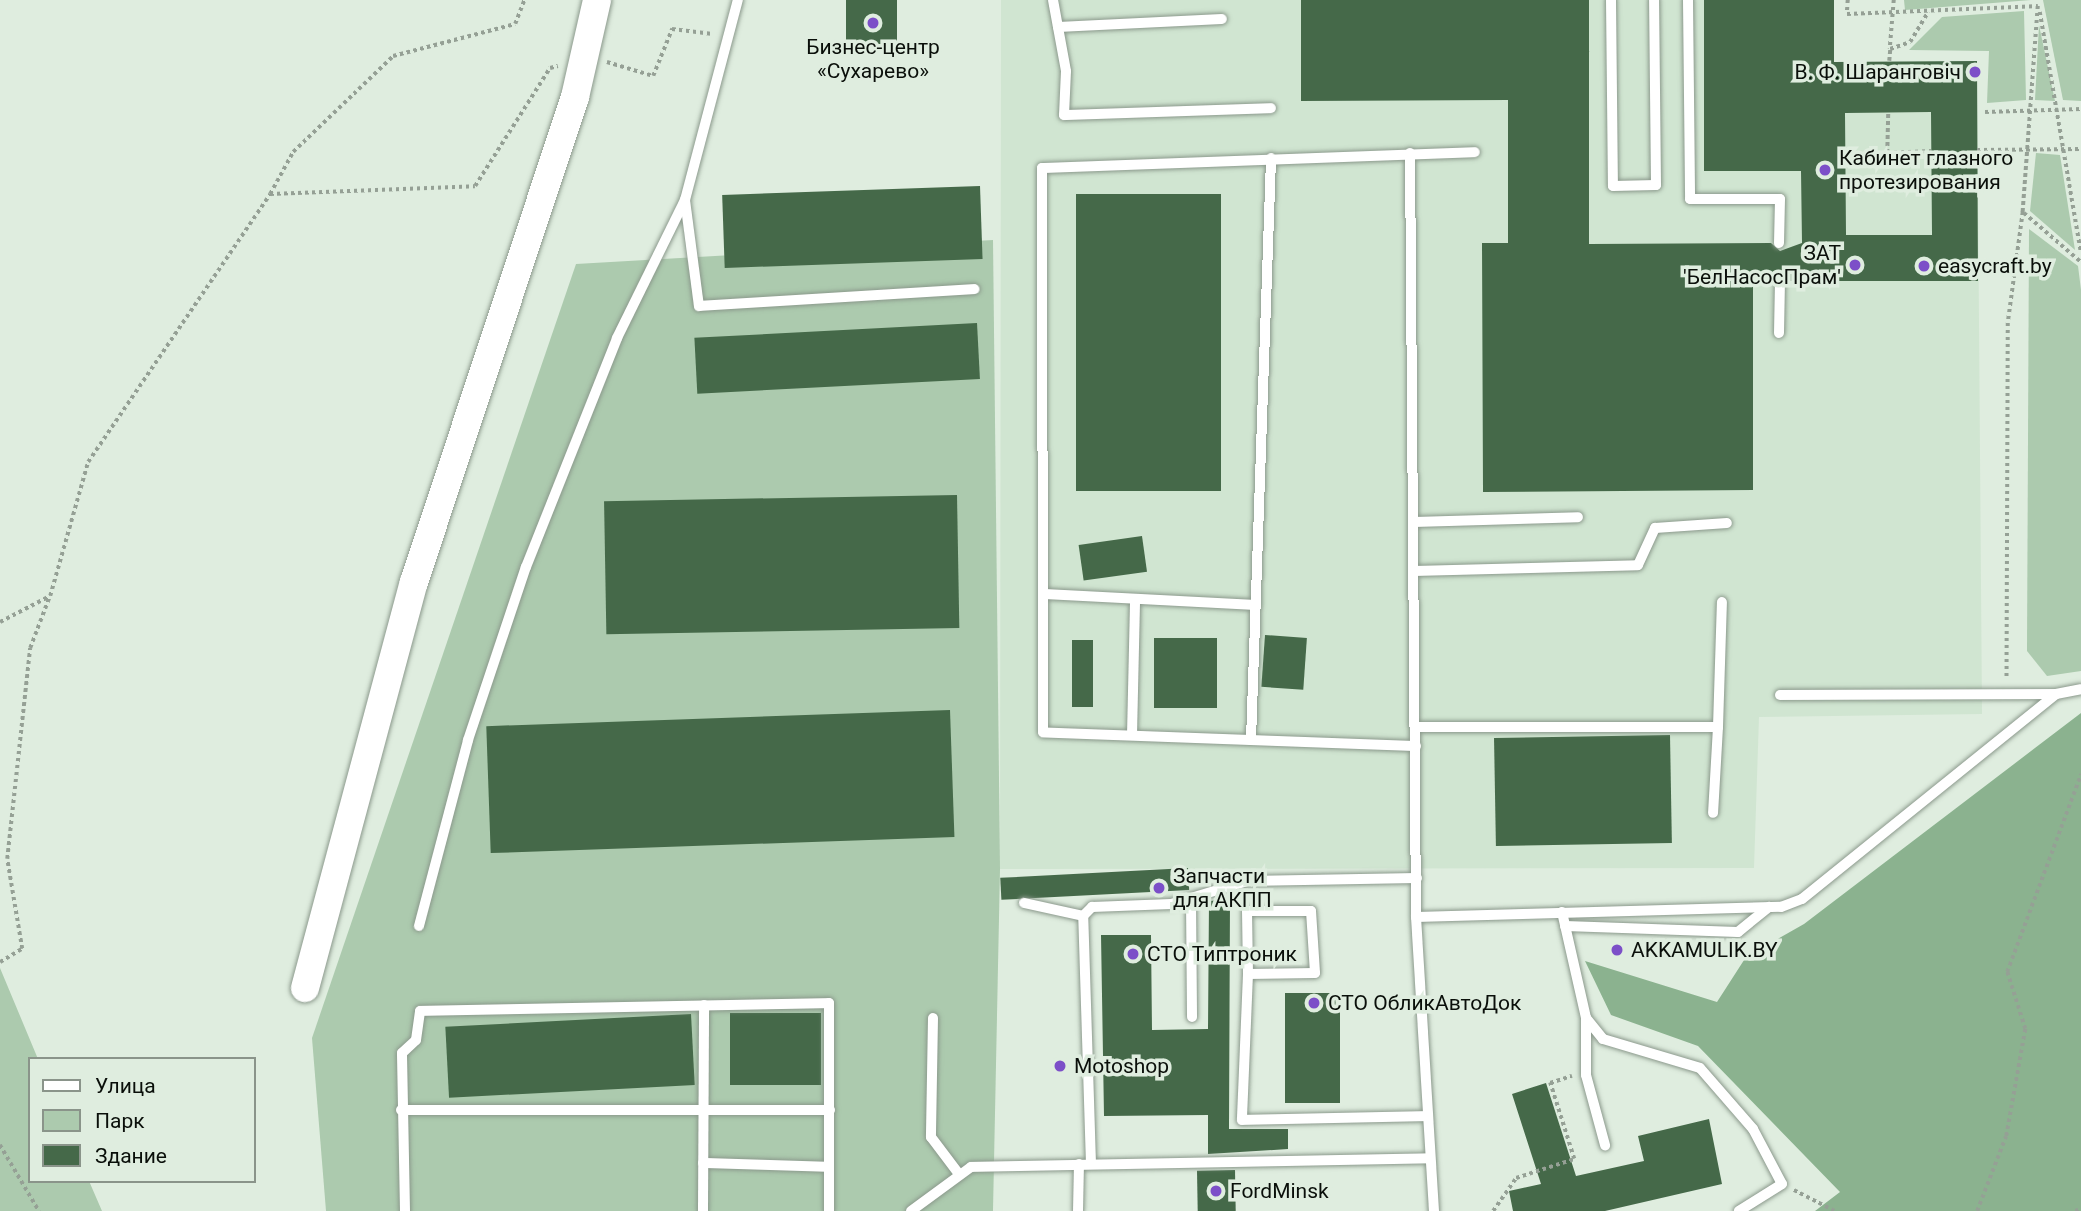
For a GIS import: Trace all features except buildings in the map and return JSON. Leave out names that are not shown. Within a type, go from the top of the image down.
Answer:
[{"type":"main road","points":[[305,988],[414,582],[575,97],[597,0]]},
{"type":"lane","points":[[419,926],[468,740],[526,567],[617,338],[685,200],[737,0]]},
{"type":"lane","points":[[1053,0],[1058,27],[1064,116],[1271,107]]},
{"type":"lane","points":[[1611,0],[1613,186],[1656,185],[1654,0]]},
{"type":"lane","points":[[1689,0],[1690,199],[1780,199],[1779,243]]},
{"type":"lane","points":[[1058,27],[1222,19]]},
{"type":"lane","points":[[1416,746],[1043,732],[1045,594],[1042,168],[1475,152]]},
{"type":"lane","points":[[1410,153],[1416,917],[1428,1157],[1434,1211]]},
{"type":"lane","points":[[1251,740],[1270,158]]},
{"type":"lane","points":[[685,200],[699,306],[974,289]]},
{"type":"lane","points":[[1779,333],[1780,281]]},
{"type":"lane","points":[[1414,522],[1578,517]]},
{"type":"lane","points":[[1414,571],[1638,565],[1655,528],[1727,523]]},
{"type":"lane","points":[[1045,594],[1256,605]]},
{"type":"lane","points":[[1132,736],[1135,599]]},
{"type":"lane","points":[[1713,813],[1722,602]]},
{"type":"lane","points":[[1780,695],[2056,694],[2081,689]]},
{"type":"lane","points":[[1416,917],[1769,907],[1802,899],[2056,694]]},
{"type":"lane","points":[[1416,727],[1718,727]]},
{"type":"lane","points":[[1024,903],[1083,916],[1105,905],[1191,900],[1247,881],[1417,878]]},
{"type":"lane","points":[[1191,900],[1192,1017]]},
{"type":"lane","points":[[1565,926],[1738,932],[1769,907]]},
{"type":"lane","points":[[1248,974],[1315,973],[1311,911],[1247,911],[1248,974],[1242,1120],[1426,1116]]},
{"type":"lane","points":[[1562,912],[1586,1018],[1586,1072],[1605,1145]]},
{"type":"lane","points":[[1083,916],[1091,1164]]},
{"type":"lane","points":[[405,1211],[402,1053],[416,1040],[420,1012],[829,1003],[829,1211]]},
{"type":"lane","points":[[703,1211],[706,1112],[704,1005]]},
{"type":"lane","points":[[933,1018],[931,1136],[959,1174]]},
{"type":"lane","points":[[1586,1018],[1603,1039],[1700,1068],[1753,1129],[1782,1184],[1739,1211]]},
{"type":"lane","points":[[401,1110],[830,1111]]},
{"type":"lane","points":[[911,1211],[971,1167],[1428,1157]]},
{"type":"lane","points":[[703,1163],[829,1167]]},
{"type":"lane","points":[[1077,1211],[1079,1164]]},
{"type":"path","points":[[0,962],[22,949],[7,859],[30,648],[50,596],[88,462],[270,194],[293,152],[393,56],[515,24],[524,0]]},
{"type":"path","points":[[1848,0],[1847,14],[1928,12],[2038,3]]},
{"type":"path","points":[[1889,61],[1894,0]]},
{"type":"path","points":[[2038,3],[2060,109],[2081,251]]},
{"type":"path","points":[[2007,693],[2008,323],[2029,149],[2038,3]]},
{"type":"path","points":[[1890,49],[1910,42],[1928,12]]},
{"type":"path","points":[[599,61],[653,76],[672,29],[729,35]]},
{"type":"path","points":[[270,194],[475,186],[550,68],[563,65]]},
{"type":"path","points":[[1985,111],[2081,109]]},
{"type":"path","points":[[1887,153],[1888,113]]},
{"type":"path","points":[[1977,150],[2081,149]]},
{"type":"path","points":[[1846,155],[1931,151]]},
{"type":"path","points":[[2023,212],[2081,262]]},
{"type":"path","points":[[0,622],[50,596]]},
{"type":"path","points":[[1977,1211],[2006,1136],[2025,1030],[2007,972],[2081,774]]},
{"type":"path","points":[[1493,1211],[1516,1178],[1574,1159],[1550,1083],[1586,1072]]},
{"type":"path","points":[[0,1145],[38,1211]]},
{"type":"path","points":[[1782,1184],[1835,1211]]},
{"type":"path","points":[[2075,1211],[2081,1209]]},
{"type":"shaded area","points":[[1001,0],[1834,0],[1834,62],[1977,61],[1982,714],[1759,717],[1754,868],[1000,869]]},
{"type":"green space","points":[[1904,0],[2031,0],[1905,10]]},
{"type":"green space","points":[[2043,0],[2081,0],[2081,101],[2063,100]]},
{"type":"green space","points":[[2024,11],[2026,100],[1987,103],[1989,51],[1909,50],[1942,17]]},
{"type":"green space","points":[[2039,25],[2055,101],[2035,100]]},
{"type":"green space","points":[[2036,153],[2060,155],[2075,250],[2030,211]]},
{"type":"green space","points":[[2029,229],[2078,266],[2081,290],[2081,671],[2047,676],[2027,651]]},
{"type":"green space","points":[[993,240],[1000,869],[993,1211],[326,1211],[312,1038],[576,264]]},
{"type":"green space","points":[[2081,713],[2081,1211],[1815,1211],[1840,1192],[1698,1046],[1611,1015],[1585,961],[1717,1002],[1746,957],[1804,924]]},
{"type":"green space","points":[[0,968],[37,1057],[28,1057],[28,1183],[90,1183],[102,1211],[0,1211]]},
{"type":"place","name":"Бизнес-центр «Сухарево»","points":[[873,23]]},
{"type":"place","name":"В. Ф. Шаранговіч","points":[[1975,72]]},
{"type":"place","name":"Кабинет глазного протезирования","points":[[1825,170]]},
{"type":"place","name":"ЗАТ 'БелНасосПрам'","points":[[1855,265]]},
{"type":"place","name":"easycraft.by","points":[[1924,266]]},
{"type":"place","name":"Запчасти для АКПП","points":[[1159,888]]},
{"type":"place","name":"AKKAMULIK.BY","points":[[1617,950]]},
{"type":"place","name":"СТО Типтроник","points":[[1133,954]]},
{"type":"place","name":"СТО ОбликАвтоДок","points":[[1314,1003]]},
{"type":"place","name":"Motoshop","points":[[1060,1066]]},
{"type":"place","name":"FordMinsk","points":[[1216,1191]]}]
